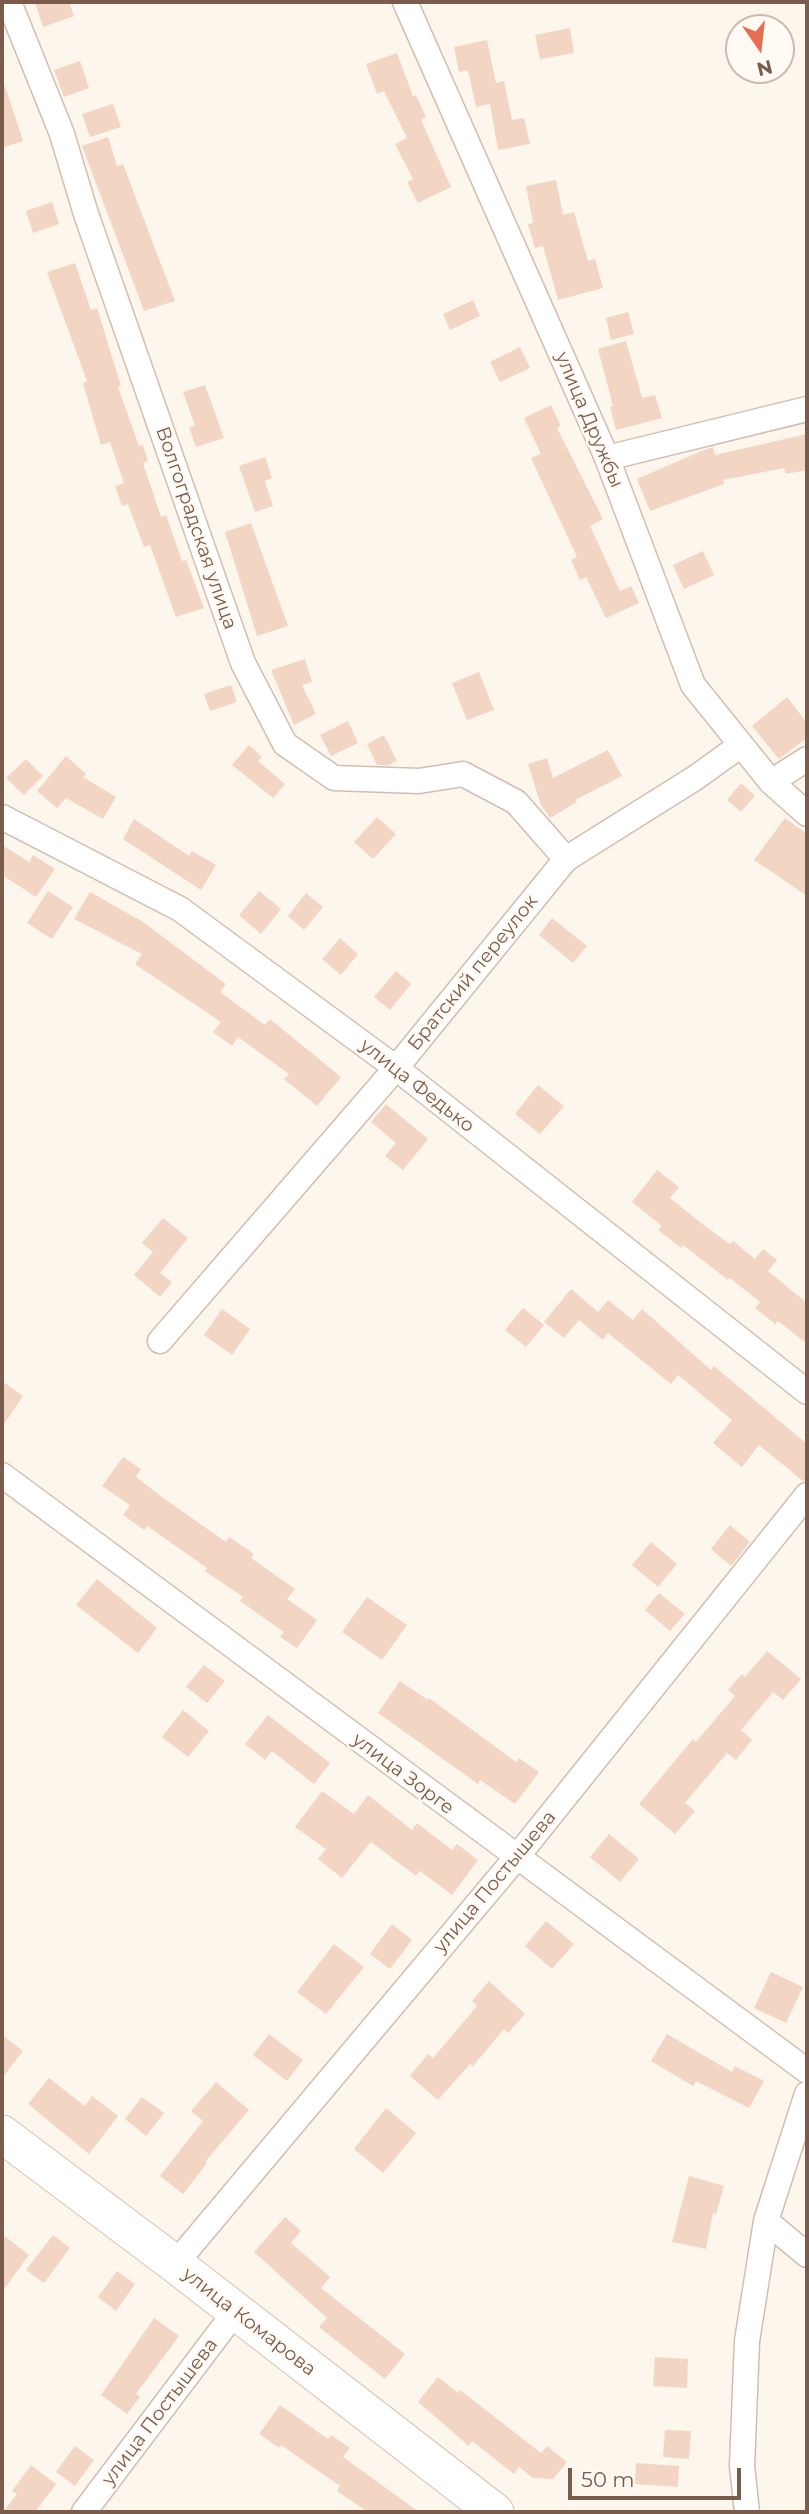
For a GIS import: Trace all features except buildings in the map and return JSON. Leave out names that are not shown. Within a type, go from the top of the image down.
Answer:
[{"type":"street","name":"Волгоградская улица","points":[[9,2],[62,134],[86,214],[243,663],[285,744],[334,778],[419,780],[463,774],[516,802],[566,859]]},
{"type":"street","name":"улица Дружбы","points":[[405,2],[607,458],[693,685],[771,782],[807,814]]},
{"type":"street","points":[[607,458],[807,409]]},
{"type":"street","name":"Братский переулок","points":[[160,1341],[396,1068],[566,859],[695,778],[741,745]]},
{"type":"street","points":[[771,782],[807,759]]},
{"type":"street","name":"улица Федько","points":[[2,817],[180,909],[396,1068],[807,1392]]},
{"type":"street","name":"улица Зорге","points":[[2,1475],[807,2071]]},
{"type":"street","name":"улица Постышева","points":[[175,2263],[516,1858],[807,1495]]},
{"type":"street","points":[[747,2512],[742,2466],[747,2341],[766,2221],[807,2094]]},
{"type":"street","name":"улица Комарова","points":[[2,2134],[175,2263],[495,2512]]},
{"type":"street","points":[[766,2221],[807,2255]]},
{"type":"street","name":"улица Постышева","points":[[84,2512],[235,2312]]}]
